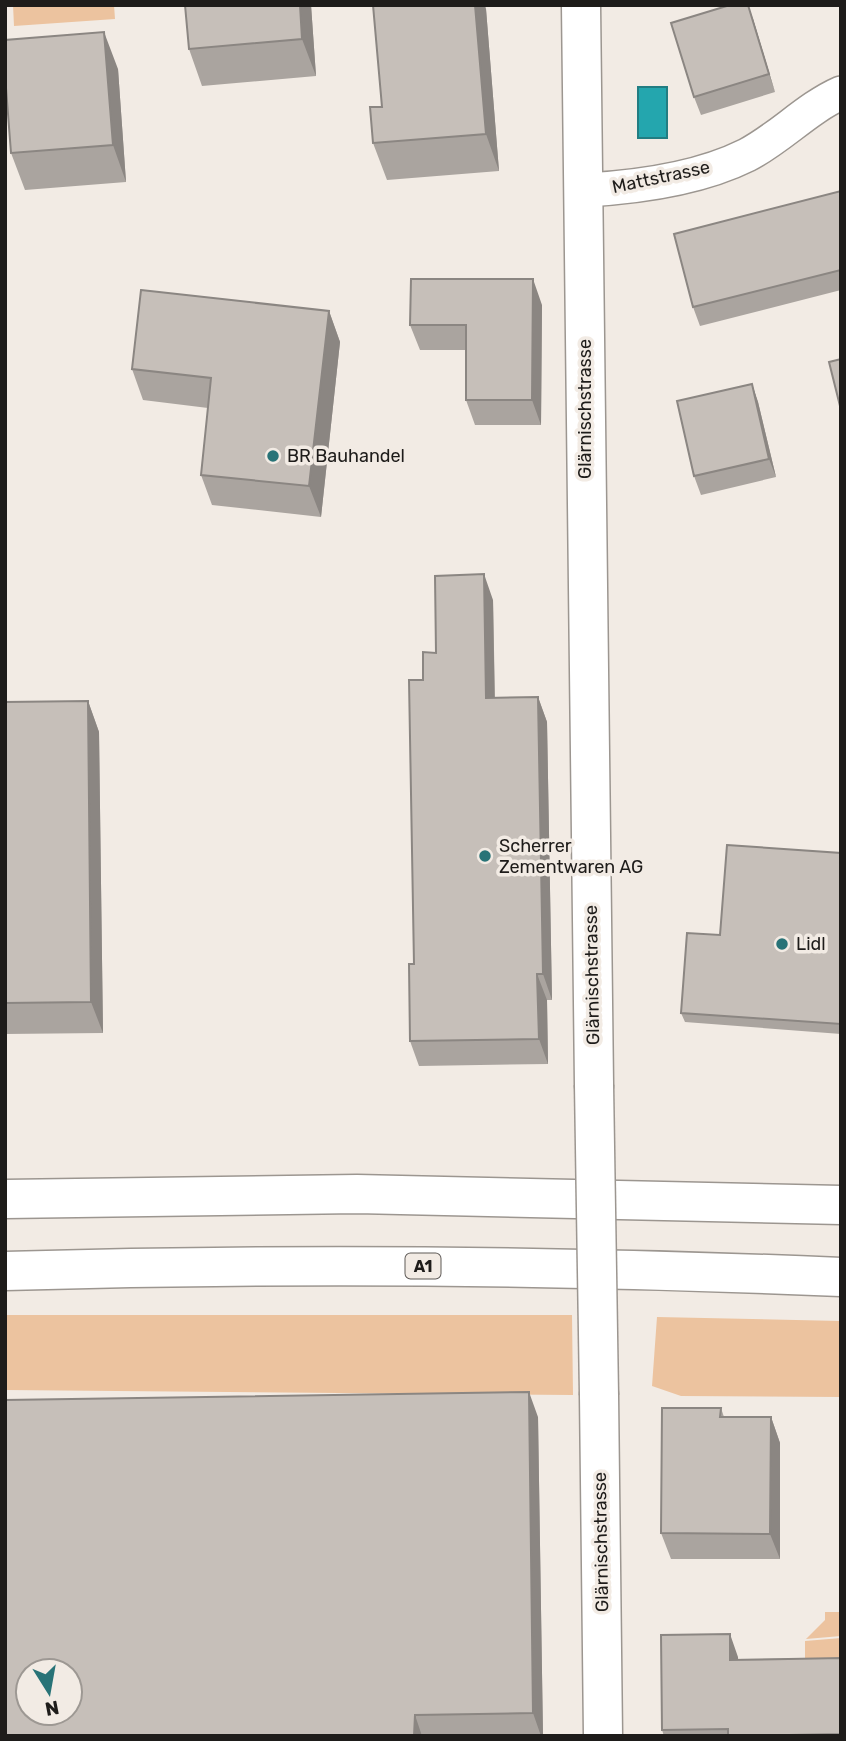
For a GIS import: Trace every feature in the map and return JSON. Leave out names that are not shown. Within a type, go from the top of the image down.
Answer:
[{"type":"main road","name":"Glärnischstrasse","points":[[581,5],[586,190],[585,497],[603,1736]]},
{"type":"main road","points":[[5,1199],[357,1194],[841,1205]]},
{"type":"main road","name":"A1","points":[[5,1270],[371,1266],[607,1268],[841,1277]]},
{"type":"street","name":"Mattstrasse","points":[[586,190],[617,188],[695,174],[747,155],[841,93]]},
{"type":"shaded area","points":[[13,5],[114,5],[115,19],[14,26]]},
{"type":"shaded area","points":[[5,1315],[572,1315],[573,1395],[5,1390]]},
{"type":"shaded area","points":[[657,1317],[841,1321],[841,1397],[681,1396],[652,1386]]},
{"type":"shaded area","points":[[825,1612],[841,1612],[841,1636],[806,1639],[825,1620]]},
{"type":"shaded area","points":[[841,1638],[841,1678],[805,1670],[805,1641]]},
{"type":"water","points":[[638,87],[667,87],[667,138],[638,138]]},
{"type":"building","points":[[185,5],[300,5],[302,39],[189,49]]},
{"type":"building","points":[[373,5],[475,5],[486,134],[373,143],[370,107],[382,107]]},
{"type":"building","points":[[730,5],[748,5],[769,74],[694,97],[671,23]]},
{"type":"building","points":[[104,32],[113,145],[11,153],[5,40]]},
{"type":"building","points":[[841,191],[841,270],[693,307],[674,234]]},
{"type":"building","points":[[411,279],[533,279],[532,400],[466,400],[466,325],[410,325]]},
{"type":"building","name":"BR Bauhandel","points":[[141,290],[329,311],[309,486],[201,475],[211,378],[132,369]]},
{"type":"building","points":[[841,359],[841,410],[829,362]]},
{"type":"building","points":[[752,384],[769,459],[694,476],[677,401]]},
{"type":"building","name":"Scherrer Zementwaren AG","points":[[484,574],[486,698],[538,697],[543,974],[537,974],[539,1039],[410,1041],[409,964],[414,964],[409,680],[423,680],[423,652],[436,653],[435,576]]},
{"type":"building","points":[[88,701],[91,1002],[5,1003],[5,702]]},
{"type":"building","name":"Lidl","points":[[727,845],[841,853],[841,1024],[681,1013],[687,933],[720,935]]},
{"type":"building","points":[[529,1392],[533,1713],[415,1715],[414,1736],[5,1736],[5,1400]]},
{"type":"building","points":[[662,1408],[721,1408],[720,1417],[771,1417],[770,1534],[661,1533]]},
{"type":"building","points":[[730,1634],[730,1660],[841,1658],[841,1734],[728,1736],[728,1729],[662,1730],[661,1635]]},
{"type":"place","name":"BR Bauhandel","points":[[273,456]]},
{"type":"place","name":"Scherrer Zementwaren AG","points":[[485,856]]},
{"type":"place","name":"Lidl","points":[[782,944]]}]
